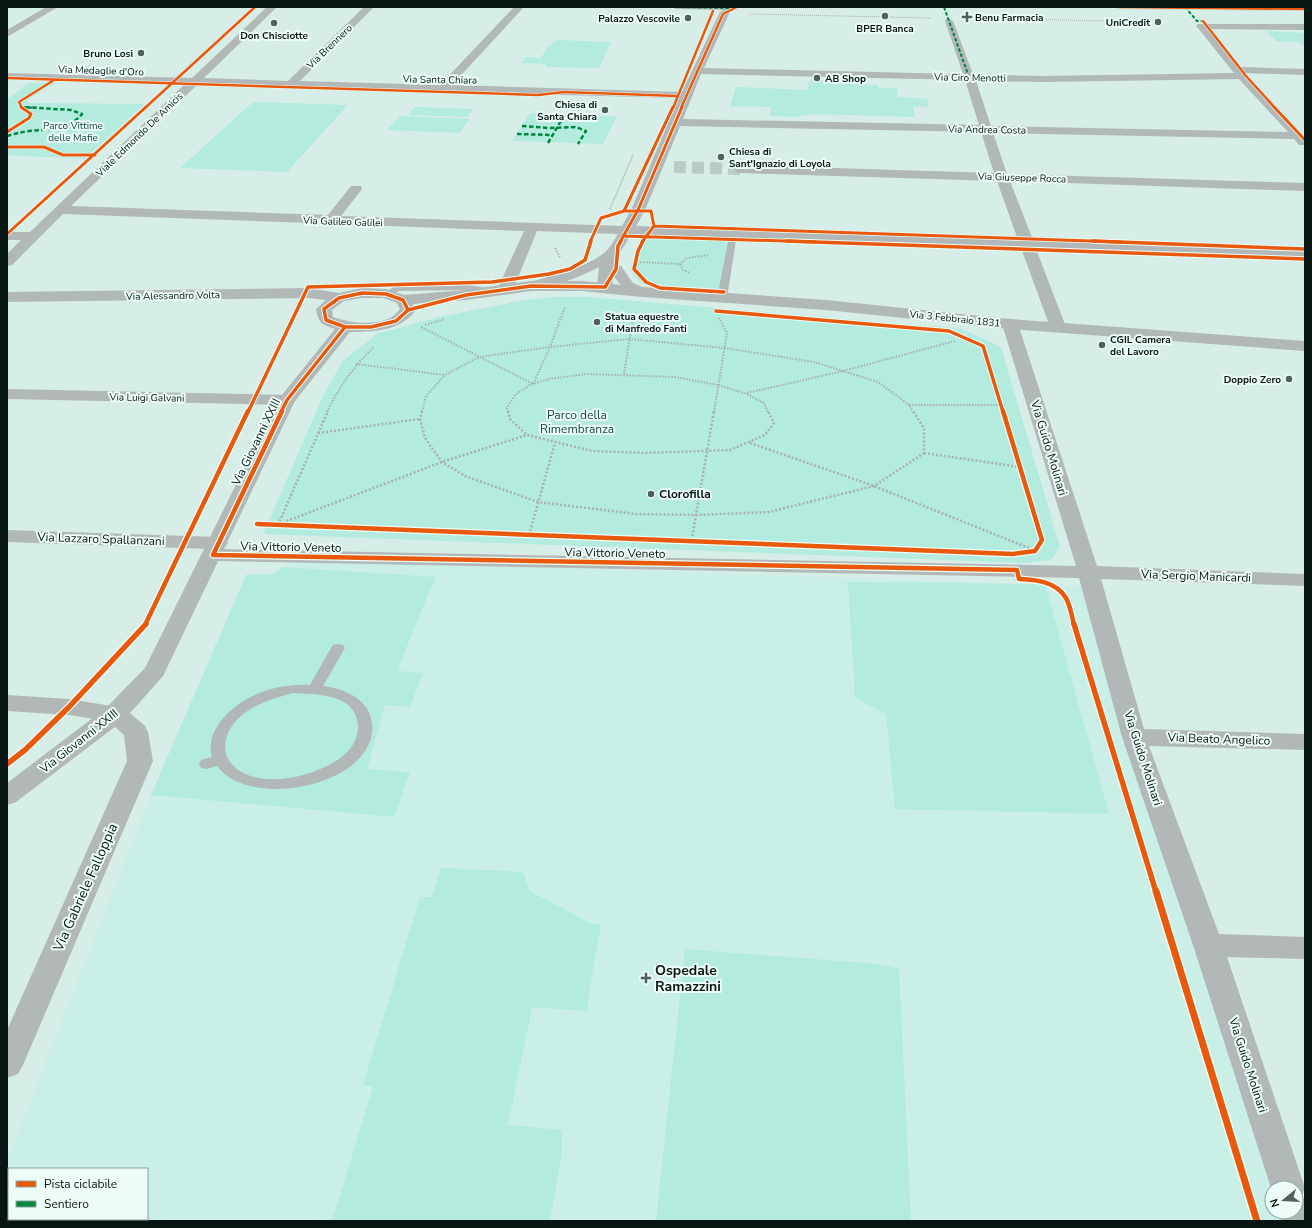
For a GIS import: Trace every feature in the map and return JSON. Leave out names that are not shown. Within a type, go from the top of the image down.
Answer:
[{"type":"street","points":[[7,34],[53,7]]},
{"type":"street","name":"Viale Edmondo De Amicis","points":[[7,262],[272,7]]},
{"type":"street","name":"Via Brennero","points":[[290,85],[369,7]]},
{"type":"street","points":[[443,88],[519,7]]},
{"type":"street","points":[[676,7],[709,7],[713,8],[713,11],[732,9]]},
{"type":"street","points":[[944,7],[1002,177],[1058,327]]},
{"type":"street","points":[[1119,7],[1305,9]]},
{"type":"street","points":[[1186,8],[1200,22],[1240,73],[1300,137]]},
{"type":"street","points":[[531,286],[605,287],[614,257],[626,231],[662,167],[686,95],[732,9]]},
{"type":"street","points":[[1200,22],[1305,27]]},
{"type":"street","name":"Via Ciro Menotti","points":[[698,71],[1042,79],[1305,72]]},
{"type":"street","name":"Via Medaglie d'Oro","points":[[7,76],[194,82]]},
{"type":"street","name":"Via Santa Chiara","points":[[194,82],[686,95]]},
{"type":"street","name":"Via Andrea Costa","points":[[676,122],[1300,137]]},
{"type":"street","name":"Via Giuseppe Rocca","points":[[740,169],[1305,187]]},
{"type":"street","points":[[331,220],[356,189]]},
{"type":"street","name":"Via Galileo Galilei","points":[[60,210],[532,228],[1305,254]]},
{"type":"street","points":[[498,291],[532,228]]},
{"type":"street","points":[[7,236],[33,236]]},
{"type":"street","points":[[405,305],[396,321],[371,327],[344,327],[326,320],[324,309],[339,298],[362,294],[386,294],[405,305],[531,286],[577,273],[614,257]]},
{"type":"street","points":[[614,257],[628,286],[642,292]]},
{"type":"street","name":"Via 3 Febbraio 1831","points":[[605,287],[642,292],[826,305],[1010,324],[1305,346]]},
{"type":"street","name":"Via Alessandro Volta","points":[[7,297],[308,293],[339,298]]},
{"type":"street","name":"Via Guido Molinari","points":[[1010,324],[1088,572],[1134,737],[1208,945],[1285,1180]]},
{"type":"street","name":"Via Giovanni XXIII","points":[[7,796],[115,714],[155,671],[216,549],[287,400],[344,327]]},
{"type":"street","name":"Via Luigi Galvani","points":[[7,394],[287,400]]},
{"type":"street","name":"Via Lazzaro Spallanzani","points":[[7,536],[216,549]]},
{"type":"street","name":"Via Vittorio Veneto","points":[[216,549],[688,564],[1088,572]]},
{"type":"street","name":"Via Sergio Manicardi","points":[[1088,572],[1305,580]]},
{"type":"street","points":[[7,703],[70,707],[115,714]]},
{"type":"street","name":"Via Gabriele Falloppia","points":[[7,1065],[140,761],[136,732],[115,714]]},
{"type":"street","name":"Via Beato Angelico","points":[[1134,737],[1305,742]]},
{"type":"street","points":[[1208,945],[1305,948]]},
{"type":"lane","points":[[722,298],[733,234]]},
{"type":"lane","points":[[386,294],[398,288],[463,287],[498,291]]},
{"type":"lane","points":[[315,689],[338,648]]},
{"type":"lane","points":[[293,689],[315,689],[336,693],[354,702],[364,715],[366,731],[360,748],[344,763],[322,776],[296,783],[270,784],[246,780],[228,770],[219,755],[218,741],[224,727],[235,713],[252,702],[272,694],[293,689]]},
{"type":"lane","points":[[206,764],[221,759]]},
{"type":"path","points":[[602,7],[613,7]]},
{"type":"path","points":[[609,210],[633,155]]},
{"type":"path","points":[[634,270],[635,262],[644,237],[649,232]]},
{"type":"path","points":[[635,262],[680,264],[687,258],[702,255],[718,257],[729,261]]},
{"type":"path","points":[[680,264],[680,267],[683,270]]},
{"type":"path","points":[[533,384],[550,347],[566,304]]},
{"type":"path","points":[[624,375],[634,310]]},
{"type":"path","points":[[688,564],[727,333],[719,317]]},
{"type":"path","points":[[446,319],[419,326],[533,384]]},
{"type":"path","points":[[924,453],[924,428],[909,405],[878,382],[814,362],[724,348],[629,339],[550,347],[479,357],[445,375],[426,396],[420,419],[425,438],[442,462],[465,476],[538,502],[636,514],[696,515],[769,512],[874,486],[924,453],[1020,467]]},
{"type":"path","points":[[747,394],[843,371],[958,340]]},
{"type":"path","points":[[278,524],[334,397],[356,364],[377,344]]},
{"type":"path","points":[[356,364],[445,375]]},
{"type":"path","points":[[586,374],[675,377],[718,385],[747,394],[764,403],[774,423],[766,435],[750,443],[730,450],[707,452],[592,451],[527,435],[510,419],[507,408],[515,395],[533,384],[566,376],[586,374]]},
{"type":"path","points":[[999,397],[1003,412]]},
{"type":"path","points":[[909,405],[1001,404]]},
{"type":"path","points":[[318,433],[420,419]]},
{"type":"path","points":[[278,524],[442,462],[527,435]]},
{"type":"path","points":[[529,535],[555,443]]},
{"type":"path","points":[[750,443],[874,486],[1035,551]]},
{"type":"path","points":[[1018,460],[1022,474]]},
{"type":"path","points":[[271,524],[294,525]]},
{"type":"path","points":[[521,534],[537,535]]},
{"type":"path","points":[[684,541],[700,542]]},
{"type":"path","points":[[1020,553],[1035,551]]},
{"type":"shaded area","name":"Ospedale Ramazzini","points":[[304,559],[1081,586],[1281,1180],[1264,1180],[1264,1220],[1295,1221],[7,1221],[7,1160],[151,795],[199,704],[246,575],[272,574],[283,567]]},
{"type":"green space","points":[[1266,31],[1305,33],[1305,47],[1298,42],[1276,41]]},
{"type":"green space","points":[[557,40],[611,42],[599,68],[546,67],[546,64],[521,63],[526,57],[541,58],[548,47]]},
{"type":"green space","points":[[812,79],[813,81],[828,80],[828,83],[877,85],[879,88],[897,88],[897,97],[928,99],[929,107],[913,106],[915,117],[813,114],[795,117],[770,116],[771,107],[730,106],[736,87],[807,90],[808,84]]},
{"type":"green space","name":"Parco Vittime delle Mafie","points":[[29,83],[54,83],[27,101],[28,103],[145,104],[85,159],[7,155],[7,99]]},
{"type":"green space","points":[[253,102],[348,105],[287,172],[180,168]]},
{"type":"green space","points":[[415,107],[473,109],[467,117],[408,115]]},
{"type":"green space","points":[[530,113],[617,116],[603,144],[512,141]]},
{"type":"green space","points":[[400,116],[470,119],[459,133],[387,130]]},
{"type":"green space","points":[[642,233],[730,236],[720,294],[672,292],[653,288],[640,282],[630,269]]},
{"type":"green space","name":"Parco della Rimembranza","points":[[552,297],[589,297],[962,329],[1001,347],[1060,547],[1051,560],[1025,563],[263,534],[324,394],[343,361],[377,334],[439,317],[525,300]]},
{"type":"green space","points":[[283,567],[435,577],[397,671],[423,673],[410,707],[385,705],[367,769],[410,772],[394,817],[151,795],[246,575],[272,574]]},
{"type":"green space","points":[[848,582],[1045,584],[1109,814],[895,809],[886,714],[855,698]]},
{"type":"green space","points":[[441,868],[523,872],[530,891],[590,923],[601,924],[589,993],[588,1011],[532,1007],[508,1125],[562,1130],[562,1152],[550,1221],[332,1221],[373,1087],[363,1085],[420,897],[432,897]]},
{"type":"green space","points":[[685,949],[878,964],[899,969],[911,1221],[656,1221]]},
{"type":"tunnel","points":[[674,167],[740,169]]},
{"type":"marked path","points":[[676,7],[730,8]]},
{"type":"marked path","points":[[944,7],[969,77]]},
{"type":"marked path","points":[[1185,7],[1197,21],[1203,21]]},
{"type":"marked path","points":[[7,136],[23,132],[64,127],[77,120],[82,114],[71,110],[23,107]]},
{"type":"marked path","points":[[548,143],[565,114]]},
{"type":"marked path","points":[[522,126],[549,128],[572,126],[579,127],[586,131],[578,144]]},
{"type":"marked path","points":[[517,134],[553,135]]},
{"type":"cycle path","points":[[7,234],[255,7]]},
{"type":"cycle path","points":[[408,310],[466,295],[531,286],[605,287],[616,269],[618,246],[638,210],[686,95],[723,14],[737,7]]},
{"type":"cycle path","points":[[1119,7],[1305,9]]},
{"type":"cycle path","points":[[654,226],[651,211],[624,211],[679,95],[713,11]]},
{"type":"cycle path","points":[[1203,21],[1246,76],[1305,140]]},
{"type":"cycle path","points":[[7,78],[538,95],[564,92],[678,96]]},
{"type":"cycle path","points":[[7,132],[29,118],[31,114],[20,106],[19,102],[54,80]]},
{"type":"cycle path","points":[[7,147],[44,147],[63,155],[95,155]]},
{"type":"cycle path","points":[[7,764],[25,750],[69,707],[144,627],[308,287],[492,282],[549,274],[570,269],[585,260],[591,240],[601,218],[624,211]]},
{"type":"cycle path","points":[[724,292],[660,288],[646,282],[634,269],[640,246],[654,226],[1305,249]]},
{"type":"cycle path","points":[[623,236],[1305,259]]},
{"type":"cycle path","points":[[362,293],[386,294],[403,300],[408,310],[396,321],[371,327],[345,327],[326,320],[324,309],[339,298],[362,293]]},
{"type":"cycle path","points":[[257,524],[1013,554],[1035,551],[1042,540],[983,346],[949,331],[716,311]]},
{"type":"cycle path","points":[[345,327],[287,400],[213,555],[1017,570],[1019,579],[1040,580],[1056,587],[1066,598],[1257,1221]]},
{"type":"place","name":"BPER Banca","points":[[885,16]]},
{"type":"place","name":"Benu Farmacia","points":[[967,17]]},
{"type":"place","name":"Palazzo Vescovile","points":[[688,18]]},
{"type":"place","name":"UniCredit","points":[[1158,22]]},
{"type":"place","name":"Don Chisciotte","points":[[274,23]]},
{"type":"place","name":"Bruno Losi","points":[[141,53]]},
{"type":"place","name":"AB Shop","points":[[817,78]]},
{"type":"place","name":"Chiesa di Santa Chiara","points":[[605,110]]},
{"type":"place","name":"Chiesa di Sant'Ignazio di Loyola","points":[[721,157]]},
{"type":"place","name":"Statua equestre di Manfredo Fanti","points":[[597,322]]},
{"type":"place","name":"CGIL Camera del Lavoro","points":[[1102,345]]},
{"type":"place","name":"Doppio Zero","points":[[1289,379]]},
{"type":"place","name":"Clorofilla","points":[[651,494]]},
{"type":"place","name":"Ospedale Ramazzini","points":[[646,978]]}]
